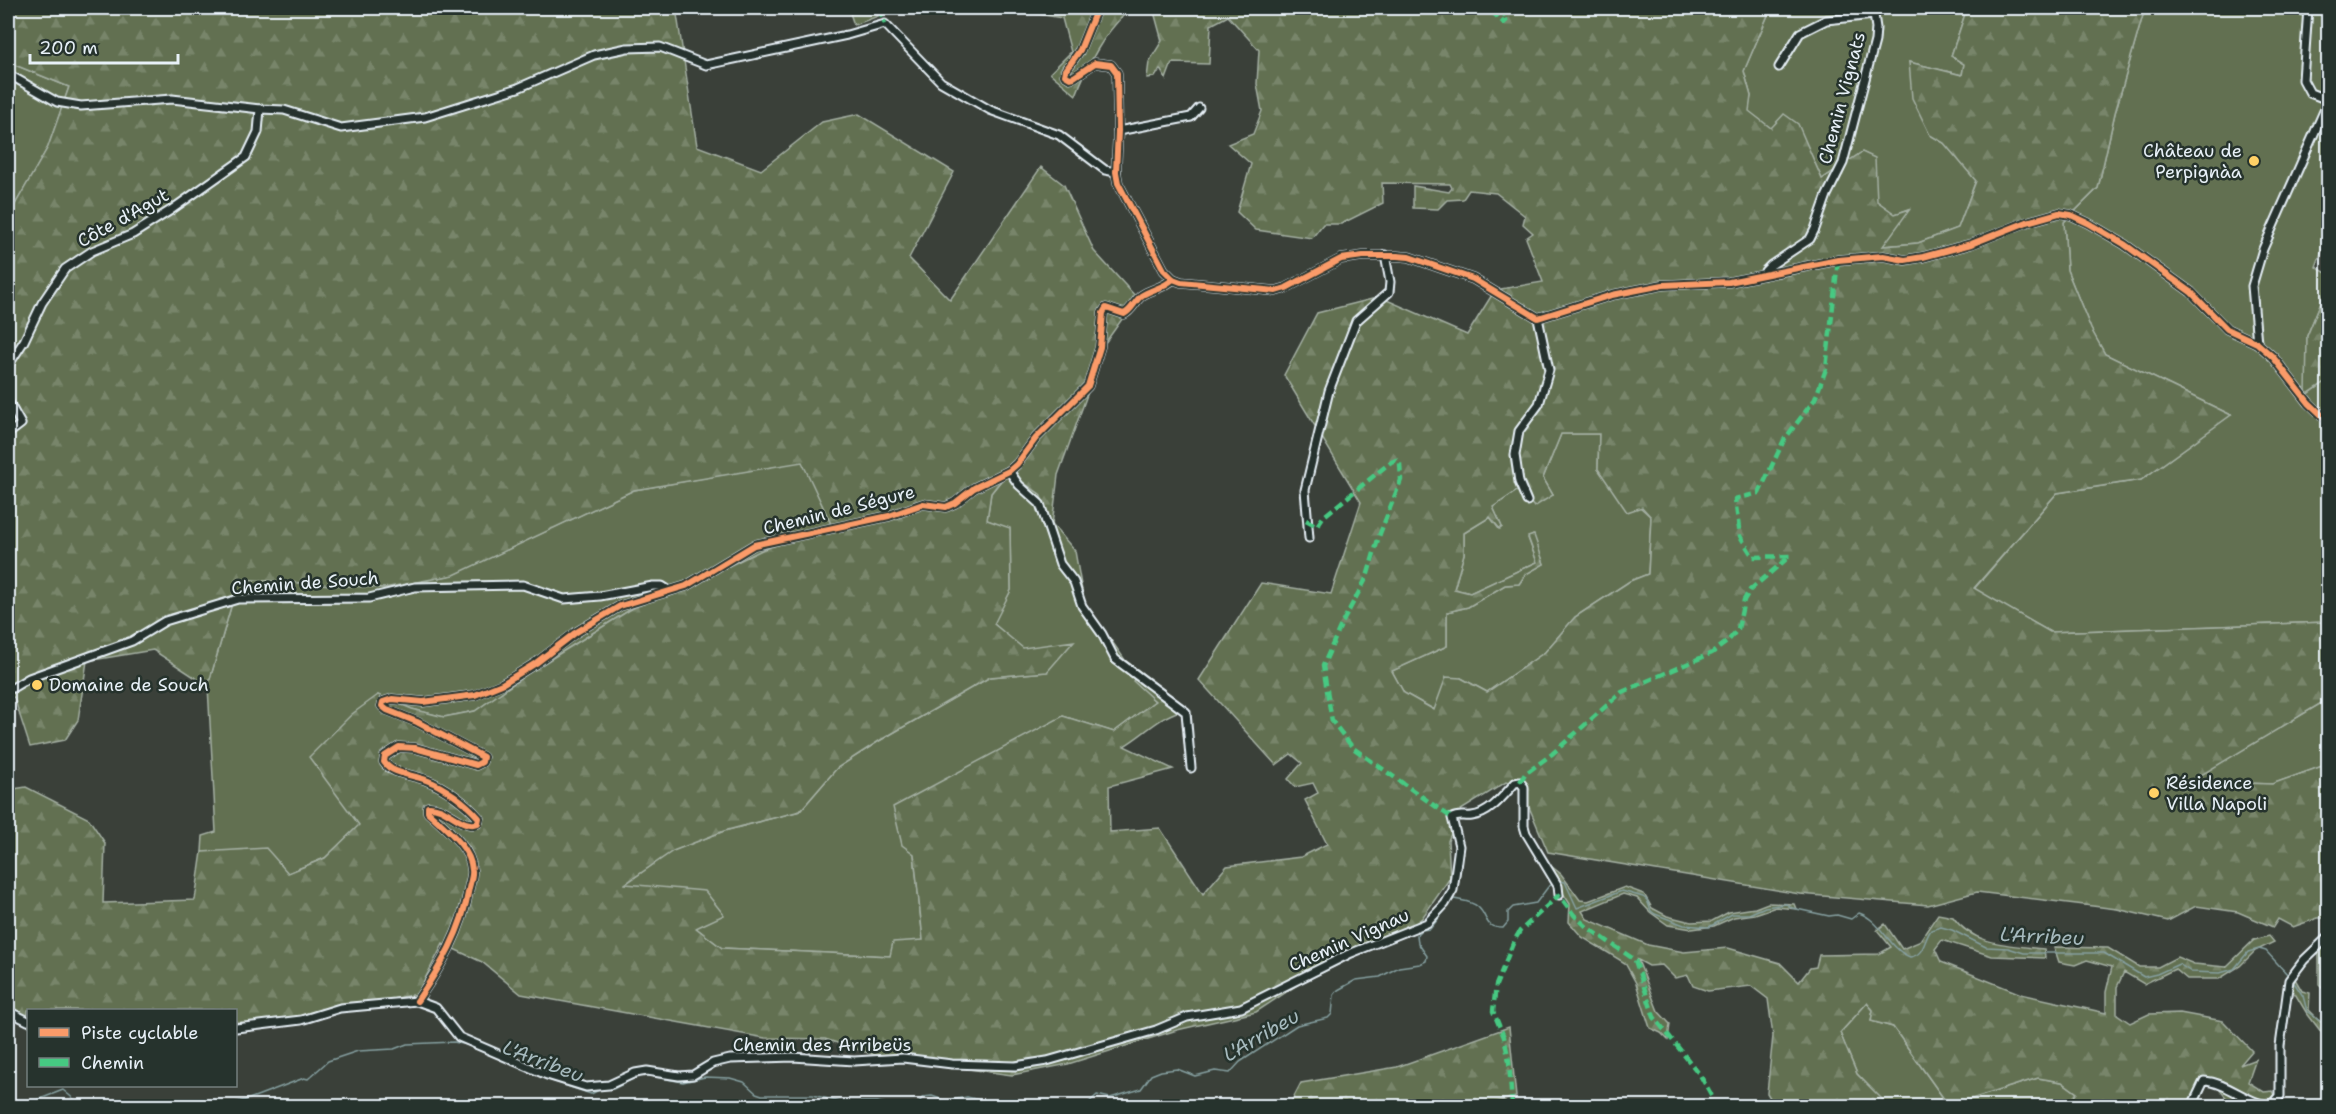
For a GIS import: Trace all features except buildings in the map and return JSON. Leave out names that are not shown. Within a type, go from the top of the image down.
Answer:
[{"type":"street","points":[[1097,8],[1080,50],[1065,75],[1070,78],[1074,77],[1095,63],[1106,64],[1114,68],[1117,73],[1116,172],[1118,183],[1164,270],[1173,279],[1192,284],[1276,291],[1341,260],[1385,255],[1408,257],[1473,279],[1538,318],[1549,370],[1539,404],[1519,431],[1515,455],[1519,482],[1527,501]]},
{"type":"street","points":[[2257,343],[2252,286],[2263,249],[2328,101],[2310,93],[2303,80],[2308,8]]},
{"type":"street","points":[[1779,67],[1800,33],[1826,20],[1874,11]]},
{"type":"street","name":"Chemin Vignats","points":[[1764,275],[1771,265],[1810,239],[1827,195],[1843,163],[1875,41],[1874,11]]},
{"type":"street","points":[[8,74],[57,102],[81,106],[172,99],[284,110],[341,128],[425,117],[518,88],[566,65],[594,55],[627,48],[660,46],[706,65],[847,35],[885,24],[941,82],[990,110],[1059,135],[1105,171],[1116,172]]},
{"type":"street","points":[[1118,131],[1191,117],[1199,108]]},
{"type":"street","name":"Côte d'Agut","points":[[8,366],[24,341],[42,303],[64,269],[92,251],[133,234],[246,157],[258,132],[260,109]]},
{"type":"street","points":[[1538,318],[1612,295],[1663,285],[1729,282],[1838,260],[1883,256],[1905,260],[1923,257],[1971,244],[2027,222],[2059,213],[2071,215],[2113,236],[2191,292],[2234,334],[2257,343],[2273,357],[2309,403],[2328,421]]},
{"type":"street","points":[[1309,538],[1305,490],[1329,391],[1356,321],[1389,292],[1390,282],[1385,255]]},
{"type":"street","name":"Chemin de Ségure","points":[[686,586],[754,546],[889,516],[923,504],[946,507],[974,488],[1009,471],[1036,438],[1088,386],[1097,358],[1103,313],[1106,308],[1124,314],[1130,311],[1140,297],[1164,286],[1173,279]]},
{"type":"street","points":[[8,400],[21,424],[8,434]]},
{"type":"street","points":[[1009,471],[1019,485],[1040,504],[1060,564],[1074,582],[1082,606],[1102,634],[1115,659],[1186,712],[1191,768]]},
{"type":"street","name":"Chemin de Souch","points":[[9,690],[29,678],[132,641],[165,621],[238,599],[369,598],[415,587],[523,585],[564,599],[600,596],[662,585],[670,591],[686,586]]},
{"type":"street","points":[[237,1028],[301,1020],[340,1008],[417,1001],[442,963],[455,937],[468,895],[472,869],[465,852],[451,834],[428,812],[428,807],[442,808],[467,824],[478,823],[479,818],[440,786],[387,767],[384,762],[385,756],[399,747],[415,748],[476,765],[482,762],[483,757],[417,722],[387,710],[382,706],[383,702],[393,699],[423,702],[475,695],[519,674],[575,633],[620,606],[670,591]]},
{"type":"street","name":"Chemin Vignau","points":[[1047,1061],[1156,1030],[1187,1017],[1241,1008],[1349,954],[1427,922],[1446,904],[1453,891],[1459,846],[1452,818],[1473,816],[1485,811],[1515,783],[1520,782],[1524,787],[1526,832],[1558,886],[1559,895]]},
{"type":"street","points":[[2192,1107],[2204,1082],[2215,1082],[2263,1105],[2272,1105],[2280,1096],[2280,1046],[2289,980],[2304,960],[2328,937]]},
{"type":"street","name":"Chemin des Arribeüs","points":[[417,1001],[436,1008],[452,1031],[468,1042],[547,1075],[586,1087],[609,1085],[635,1072],[693,1075],[713,1063],[730,1059],[793,1056],[854,1061],[903,1058],[952,1064],[1015,1066],[1047,1061]]},
{"type":"street","points":[[8,1011],[27,1020]]},
{"type":"green space","points":[[8,8],[676,8],[697,146],[761,170],[822,122],[859,114],[954,172],[909,258],[950,300],[1041,167],[1064,185],[1094,251],[1137,298],[1100,350],[1092,381],[1058,475],[1052,525],[1040,494],[1008,472],[991,493],[987,520],[1010,528],[1011,590],[994,624],[1023,648],[1074,641],[1047,672],[990,677],[879,741],[837,768],[800,811],[724,831],[673,851],[625,884],[705,891],[724,915],[696,928],[722,948],[890,956],[893,942],[923,940],[914,854],[902,845],[893,807],[1063,716],[1114,732],[1155,701],[1133,681],[1136,677],[1180,711],[1158,722],[1124,746],[1173,769],[1109,786],[1110,832],[1160,828],[1203,894],[1227,866],[1301,857],[1327,844],[1305,800],[1318,793],[1313,783],[1295,787],[1288,779],[1302,763],[1291,754],[1276,765],[1199,680],[1261,583],[1331,594],[1361,502],[1284,375],[1317,313],[1380,297],[1467,335],[1495,290],[1543,282],[1526,238],[1533,233],[1523,224],[1525,216],[1496,193],[1469,190],[1463,199],[1447,200],[1438,209],[1413,208],[1413,186],[1449,192],[1452,188],[1450,184],[1382,183],[1383,203],[1341,224],[1323,224],[1312,238],[1256,230],[1237,212],[1251,164],[1228,144],[1253,134],[1262,111],[1257,84],[1259,50],[1228,16],[1211,25],[1209,64],[1172,63],[1166,79],[1160,69],[1155,77],[1147,78],[1149,62],[1162,41],[1153,8],[1769,8],[1744,71],[1751,96],[1749,111],[1771,128],[1784,114],[1798,124],[1822,179],[1862,152],[1875,158],[1877,201],[1895,214],[1910,209],[1883,246],[1918,243],[1958,228],[1976,181],[1944,143],[1930,135],[1912,98],[1909,62],[1962,75],[1964,64],[1951,56],[1967,8],[2145,8],[2115,113],[2098,188],[2064,222],[2067,270],[2091,329],[2105,354],[2231,415],[2141,480],[2057,493],[1974,588],[2050,632],[2328,622],[2328,699],[2191,781],[2272,784],[2328,764],[2328,918],[2318,918],[2293,927],[2278,919],[2273,927],[2238,912],[2196,906],[2168,921],[2117,909],[1977,892],[1928,905],[1800,894],[1548,852],[1521,788],[1506,782],[1461,810],[1448,841],[1450,878],[1422,918],[1404,932],[1297,985],[1256,1012],[1177,1030],[1068,1064],[1012,1075],[881,1057],[825,1039],[765,1038],[521,994],[482,962],[443,944],[417,994],[268,1024],[237,1022],[237,1009],[27,1009],[27,1025],[12,1017],[8,1005],[8,790],[26,787],[89,819],[105,843],[103,903],[195,900],[202,852],[266,848],[288,873],[325,858],[359,825],[309,757],[352,714],[378,695],[412,709],[444,717],[475,711],[533,670],[633,608],[683,588],[764,549],[833,528],[802,462],[634,490],[454,575],[384,588],[239,579],[208,686],[153,650],[87,661],[78,720],[65,740],[30,747],[14,697],[8,698],[8,217],[48,147],[69,87],[8,64]],"holes":[[[1561,434],[1599,434],[1598,469],[1627,512],[1642,507],[1651,517],[1648,574],[1630,581],[1575,617],[1545,652],[1487,692],[1461,678],[1446,677],[1434,710],[1404,693],[1392,671],[1447,646],[1447,612],[1468,607],[1505,585],[1519,584],[1526,574],[1544,564],[1534,535],[1528,537],[1537,562],[1470,593],[1454,589],[1464,554],[1464,533],[1490,517],[1500,529],[1502,527],[1493,507],[1520,489],[1534,507],[1553,495],[1543,478]]]},
{"type":"green space","points":[[865,8],[875,8],[878,16],[854,25],[850,13]]},
{"type":"green space","points":[[1019,8],[1121,8],[1126,13],[1096,51],[1076,95],[1050,73],[1071,52],[1062,18],[1021,11]]},
{"type":"green space","points":[[1769,8],[1967,8],[1951,56],[1964,64],[1962,75],[1909,62],[1930,135],[1944,143],[1976,180],[1958,228],[1918,243],[1882,246],[1909,209],[1895,214],[1876,201],[1874,158],[1862,152],[1822,179],[1797,124],[1772,129],[1748,111],[1751,96],[1744,71]]},
{"type":"green space","points":[[2145,8],[2328,8],[2328,234],[2316,267],[2328,274],[2328,285],[2307,336],[2307,395],[2328,380],[2328,622],[2050,632],[1974,589],[2057,493],[2141,480],[2231,415],[2105,354],[2091,329],[2067,270],[2064,222],[2098,188],[2115,113]]},
{"type":"green space","points":[[8,64],[69,87],[48,147],[8,217]]},
{"type":"green space","points":[[2328,285],[2328,380],[2306,395],[2307,336]]},
{"type":"green space","points":[[1561,434],[1599,434],[1598,469],[1651,517],[1648,574],[1630,581],[1575,617],[1545,652],[1487,692],[1461,678],[1435,710],[1404,693],[1392,671],[1447,646],[1447,612],[1468,607],[1505,585],[1519,584],[1526,574],[1544,564],[1533,535],[1528,538],[1537,562],[1470,593],[1454,589],[1464,554],[1464,533],[1490,517],[1499,529],[1502,527],[1493,507],[1520,489],[1553,495],[1543,478]]},
{"type":"green space","points":[[803,461],[833,529],[633,608],[533,670],[475,711],[444,717],[412,709],[378,695],[360,825],[325,858],[288,873],[202,852],[203,836],[216,832],[208,686],[239,579],[384,588],[453,575],[634,490]]},
{"type":"green space","points":[[1008,472],[1040,494],[1053,525],[1075,551],[1084,602],[1125,660],[1183,704],[1180,711],[1134,681],[1155,701],[1114,732],[1063,716],[914,854],[923,940],[891,956],[722,948],[695,927],[624,885],[672,851],[724,831],[800,811],[837,768],[990,677],[1047,672],[993,623],[1011,590],[1010,529],[987,520],[991,493]]},
{"type":"green space","points":[[2328,699],[2328,764],[2272,784],[2190,781]]},
{"type":"green space","points":[[1551,866],[1561,874],[1580,900],[1588,901],[1625,887],[1644,894],[1652,908],[1667,916],[1691,922],[1712,921],[1729,912],[1755,908],[1768,903],[1794,904],[1796,909],[1776,907],[1755,914],[1734,917],[1714,926],[1692,929],[1668,925],[1650,912],[1637,898],[1623,894],[1582,911],[1587,919],[1648,945],[1684,952],[1728,948],[1780,963],[1799,982],[1810,968],[1816,967],[1819,955],[1879,954],[1891,947],[1877,930],[1885,924],[1902,949],[1919,942],[1938,914],[1953,917],[1961,927],[1982,939],[2006,945],[2044,949],[2045,958],[1992,956],[1942,940],[1935,949],[1941,962],[2021,994],[2106,1013],[2106,992],[2112,967],[2087,960],[2075,965],[2059,962],[2054,947],[2108,948],[2139,967],[2158,967],[2177,957],[2194,964],[2226,967],[2254,940],[2269,936],[2274,942],[2255,951],[2240,966],[2219,979],[2187,979],[2175,969],[2144,984],[2124,972],[2117,987],[2117,1014],[2130,1023],[2149,1014],[2180,1013],[2223,1021],[2252,1051],[2240,1065],[2256,1059],[2248,1082],[2264,1092],[2273,1091],[2280,1105],[2284,1106],[2233,1106],[2210,1078],[2197,1106],[2066,1106],[2077,1093],[2062,1082],[2038,1078],[1949,1106],[1893,1027],[1871,1021],[1873,1010],[1867,1003],[1840,1033],[1857,1074],[1883,1100],[1884,1106],[1775,1106],[1767,1093],[1773,1036],[1768,999],[1751,986],[1708,991],[1693,986],[1688,975],[1675,978],[1662,965],[1649,966],[1638,960],[1658,1011],[1670,1024],[1668,1040],[1661,1033],[1650,1028],[1636,983],[1625,963],[1582,937],[1569,922],[1570,904],[1548,870]]},
{"type":"green space","points":[[2328,943],[2328,994],[2319,985],[2319,950]]},
{"type":"green space","points":[[2295,979],[2302,991],[2310,993],[2309,1010],[2328,1029],[2328,1041],[2291,987]]},
{"type":"green space","points":[[1867,1003],[1873,1010],[1871,1021],[1893,1027],[1949,1106],[1884,1106],[1882,1100],[1857,1074],[1840,1033]]},
{"type":"green space","points":[[1509,1027],[1516,1097],[1482,1106],[1289,1106],[1301,1083],[1397,1067]]},
{"type":"green space","points":[[2038,1078],[2062,1082],[2077,1093],[2066,1106],[1949,1106]]},
{"type":"waterway","name":"L'Arribeu","points":[[1558,881],[1565,882],[1577,908],[1622,891],[1643,897],[1655,914],[1684,925],[1709,927],[1732,914],[1749,914],[1765,907],[1786,904],[1792,908],[1851,919],[1859,913],[1873,922],[1897,948],[1910,957],[1915,956],[1921,950],[1931,930],[1941,927],[1986,947],[2008,948],[2024,953],[2104,953],[2144,977],[2179,964],[2191,972],[2220,973],[2234,969],[2248,952],[2259,949],[2266,951],[2288,975]]},
{"type":"waterway","name":"L'Arribeu","points":[[1085,1106],[1097,1095],[1110,1098],[1141,1089],[1151,1075],[1161,1071],[1177,1069],[1195,1076],[1215,1071],[1230,1073],[1240,1062],[1297,1025],[1328,1018],[1332,1014],[1334,995],[1338,990],[1356,980],[1380,977],[1399,967],[1426,961],[1427,956],[1418,943],[1417,935],[1422,930],[1430,929],[1454,899],[1476,905],[1489,924],[1503,928],[1508,922],[1508,912],[1513,907],[1536,903],[1554,883]]},
{"type":"waterway","name":"L'Arribeu","points":[[2293,981],[2303,996],[2307,1011],[2328,1028]]},
{"type":"waterway","name":"L'Arribeu","points":[[223,1106],[249,1099],[304,1078],[308,1079],[328,1061],[358,1051],[394,1049],[407,1044],[454,1042],[467,1045],[549,1080],[591,1094],[601,1089],[613,1089],[639,1076]]},
{"type":"waterway","name":"L'Arribeu","points":[[644,1075],[683,1082],[705,1077],[730,1078],[744,1082],[756,1093],[762,1095],[813,1095],[840,1102],[877,1102],[896,1106]]},
{"type":"waterway","name":"L'Arribeu","points":[[22,1106],[63,1090],[82,1106]]},
{"type":"waterway","name":"L'Arribeu","points":[[916,1106],[923,1097],[932,1096],[946,1101],[967,1097],[1003,1106]]},
{"type":"marked path","points":[[879,8],[885,24]]},
{"type":"marked path","points":[[1466,13],[1477,9],[1489,9],[1504,23],[1508,19],[1499,8]]},
{"type":"marked path","points":[[1520,782],[1525,774],[1552,754],[1622,692],[1712,653],[1728,641],[1738,629],[1744,600],[1750,590],[1790,556],[1753,557],[1740,536],[1735,499],[1759,493],[1784,440],[1815,399],[1826,369],[1838,260]]},
{"type":"marked path","points":[[1306,520],[1317,526],[1323,517],[1391,462],[1396,460],[1400,463],[1401,480],[1379,536],[1367,577],[1341,625],[1323,666],[1332,721],[1353,748],[1452,818]]},
{"type":"marked path","points":[[1512,1106],[1509,1061],[1504,1037],[1493,1011],[1496,985],[1520,931],[1559,895],[1574,915],[1587,927],[1635,960],[1654,1017],[1700,1075],[1712,1096],[1709,1106]]},
{"type":"cycle path","points":[[1097,8],[1080,50],[1065,75],[1070,78],[1074,77],[1095,63],[1111,65],[1117,73],[1116,172],[1118,183],[1164,270],[1173,279],[1181,282],[1276,291],[1341,259],[1363,256],[1409,257],[1473,279],[1538,318],[1612,295],[1663,285],[1729,282],[1838,260],[1883,256],[1905,260],[1923,257],[1971,244],[2027,222],[2059,213],[2071,215],[2088,223],[2124,244],[2191,292],[2227,329],[2257,343],[2273,357],[2309,403],[2328,421]]},
{"type":"cycle path","points":[[417,1001],[434,975],[456,933],[466,904],[472,874],[470,861],[462,845],[428,812],[428,807],[435,807],[466,823],[478,823],[479,818],[448,791],[426,780],[392,769],[384,762],[385,756],[399,747],[415,748],[476,765],[482,762],[483,757],[417,722],[387,710],[382,706],[383,702],[392,699],[423,702],[475,695],[502,684],[536,663],[575,633],[620,606],[686,586],[754,545],[889,516],[923,504],[946,507],[955,503],[974,488],[1009,471],[1017,464],[1036,438],[1088,386],[1100,347],[1103,313],[1106,308],[1124,314],[1141,296],[1173,279]]},
{"type":"place","name":"Château de Perpignàa","points":[[2254,161]]},
{"type":"place","name":"Domaine de Souch","points":[[37,685]]},
{"type":"place","name":"Résidence Villa Napoli","points":[[2154,793]]}]
